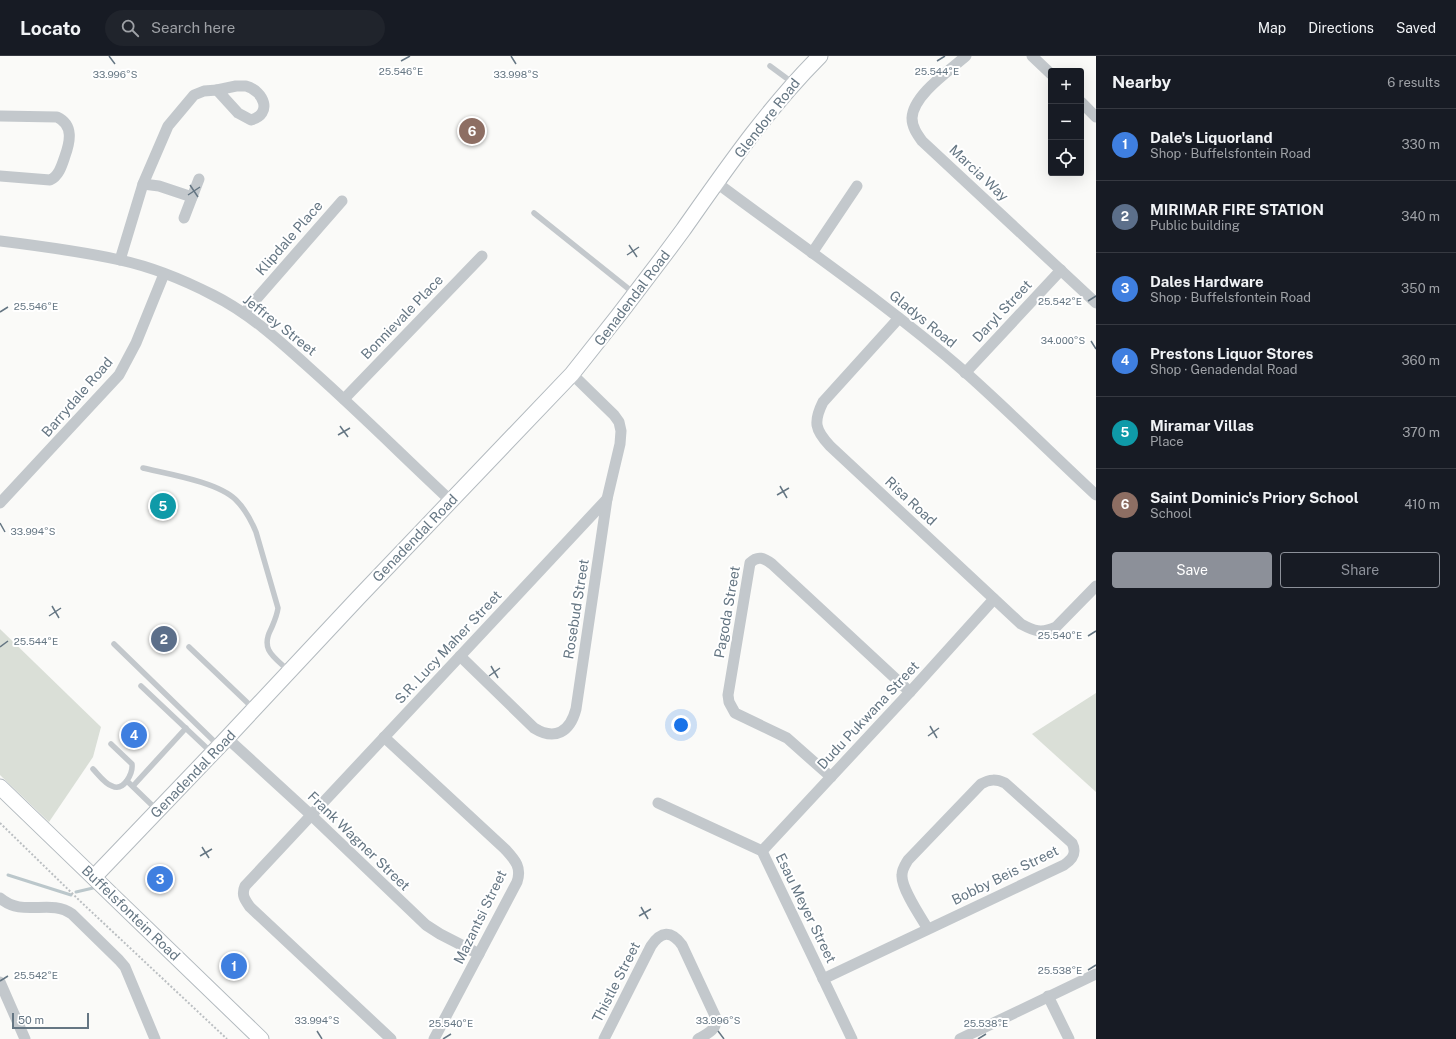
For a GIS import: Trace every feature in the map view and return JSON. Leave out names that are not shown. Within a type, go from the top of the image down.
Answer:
[{"type":"street","name":"Glendore Road","points":[[717,183],[762,120],[793,83],[820,56]]},
{"type":"street","name":"Marcia Way","points":[[966,56],[922,95],[914,108],[912,119],[914,129],[922,140],[1096,303]]},
{"type":"street","points":[[1032,56],[1048,71]]},
{"type":"street","points":[[120,260],[143,184],[171,122],[194,95],[204,91],[217,90]]},
{"type":"street","points":[[1083,104],[1096,117]]},
{"type":"street","points":[[0,116],[57,117],[66,123],[69,129],[70,138],[62,164],[55,177],[50,180],[0,176]]},
{"type":"street","points":[[184,218],[199,179]]},
{"type":"street","name":"Gladys Road","points":[[717,183],[899,318],[966,373],[1096,495]]},
{"type":"street","name":"Genadendal Road","points":[[94,877],[572,374],[635,294],[717,183]]},
{"type":"street","points":[[143,184],[159,186],[192,197]]},
{"type":"street","points":[[812,253],[857,186]]},
{"type":"street","name":"Klipdale Place","points":[[244,312],[342,201]]},
{"type":"street","name":"Jeffrey Street","points":[[0,241],[54,248],[120,260],[164,274],[213,295],[244,312],[344,399],[450,501]]},
{"type":"street","name":"Bonnievale Place","points":[[344,399],[482,256]]},
{"type":"street","name":"Daryl Street","points":[[966,373],[1061,270]]},
{"type":"street","name":"Barrydale Road","points":[[0,503],[119,375],[136,343],[164,274]]},
{"type":"street","name":"Risa Road","points":[[899,318],[823,402],[817,414],[817,424],[821,436],[1021,624],[1038,632],[1048,631],[1056,627],[1096,586]]},
{"type":"street","name":"Rosebud Street","points":[[460,656],[534,728],[548,734],[557,734],[574,719],[607,500],[620,444],[621,431],[619,422],[614,415],[572,374]]},
{"type":"street","name":"S.R. Lucy Maher Street","points":[[311,815],[607,500]]},
{"type":"street","name":"Pagoda Street","points":[[831,776],[787,738],[735,713],[729,702],[728,695],[750,563],[759,557],[765,558],[910,692]]},
{"type":"street","name":"Dudu Pukwana Street","points":[[762,850],[910,692],[994,599]]},
{"type":"street","name":"Mazantsi Street","points":[[384,737],[505,849],[517,863],[519,869],[517,882],[434,1039]]},
{"type":"street","name":"Frank Wagner Street","points":[[220,746],[311,815],[426,925],[479,954]]},
{"type":"street","name":"Bobby Beis Street","points":[[823,979],[1064,865],[1071,860],[1074,855],[1072,843],[1005,783],[999,780],[987,780],[981,784],[914,855],[903,869],[902,880],[911,900],[928,929]]},
{"type":"street","name":"Buffelsfontein Road","points":[[0,786],[261,1039]]},
{"type":"street","name":"Esau Meyer Street","points":[[658,803],[762,850],[852,1039]]},
{"type":"street","points":[[311,815],[245,886],[243,895],[250,907],[391,1039]]},
{"type":"street","points":[[0,898],[13,906],[39,908],[58,907],[65,909],[72,914],[125,967],[155,1039]]},
{"type":"street","name":"Thistle Street","points":[[604,1039],[651,946],[655,940],[666,934],[677,938],[682,945],[716,1018],[716,1023],[712,1030],[698,1039]]},
{"type":"street","points":[[960,1039],[1096,974]]},
{"type":"street","points":[[0,982],[25,1039]]},
{"type":"street","points":[[1048,996],[1069,1039]]},
{"type":"lane","points":[[770,66],[793,83]]},
{"type":"lane","points":[[534,213],[635,294]]},
{"type":"lane","points":[[143,468],[205,484],[227,492],[243,508],[251,520],[256,532],[278,608],[276,619],[266,638],[266,643],[272,655],[289,671]]},
{"type":"lane","points":[[114,644],[220,746]]},
{"type":"lane","points":[[189,647],[254,709]]},
{"type":"lane","points":[[141,686],[186,728],[220,746]]},
{"type":"lane","points":[[133,786],[186,728]]},
{"type":"lane","points":[[93,769],[111,786],[115,787],[120,786],[131,776],[133,770],[132,764],[111,744]]},
{"type":"lane","points":[[127,781],[158,810]]},
{"type":"path","points":[[0,823],[80,901],[227,1039]]},
{"type":"shaded area","points":[[0,629],[101,727],[93,757],[49,822],[0,775]]},
{"type":"shaded area","points":[[1096,693],[1096,792],[1032,734]]},
{"type":"waterway","points":[[8,875],[71,895]]},
{"type":"waterway","points":[[76,892],[93,888]]},
{"type":"place","name":"Saint Dominic's Priory School","points":[[472,131]]},
{"type":"place","name":"Miramar Villas","points":[[163,506]]},
{"type":"place","name":"MIRIMAR FIRE STATION","points":[[164,639]]},
{"type":"place","name":"Prestons Liquor Stores","points":[[134,735]]},
{"type":"place","name":"Dales Hardware","points":[[160,879]]},
{"type":"place","name":"Dale's Liquorland","points":[[234,966]]}]
